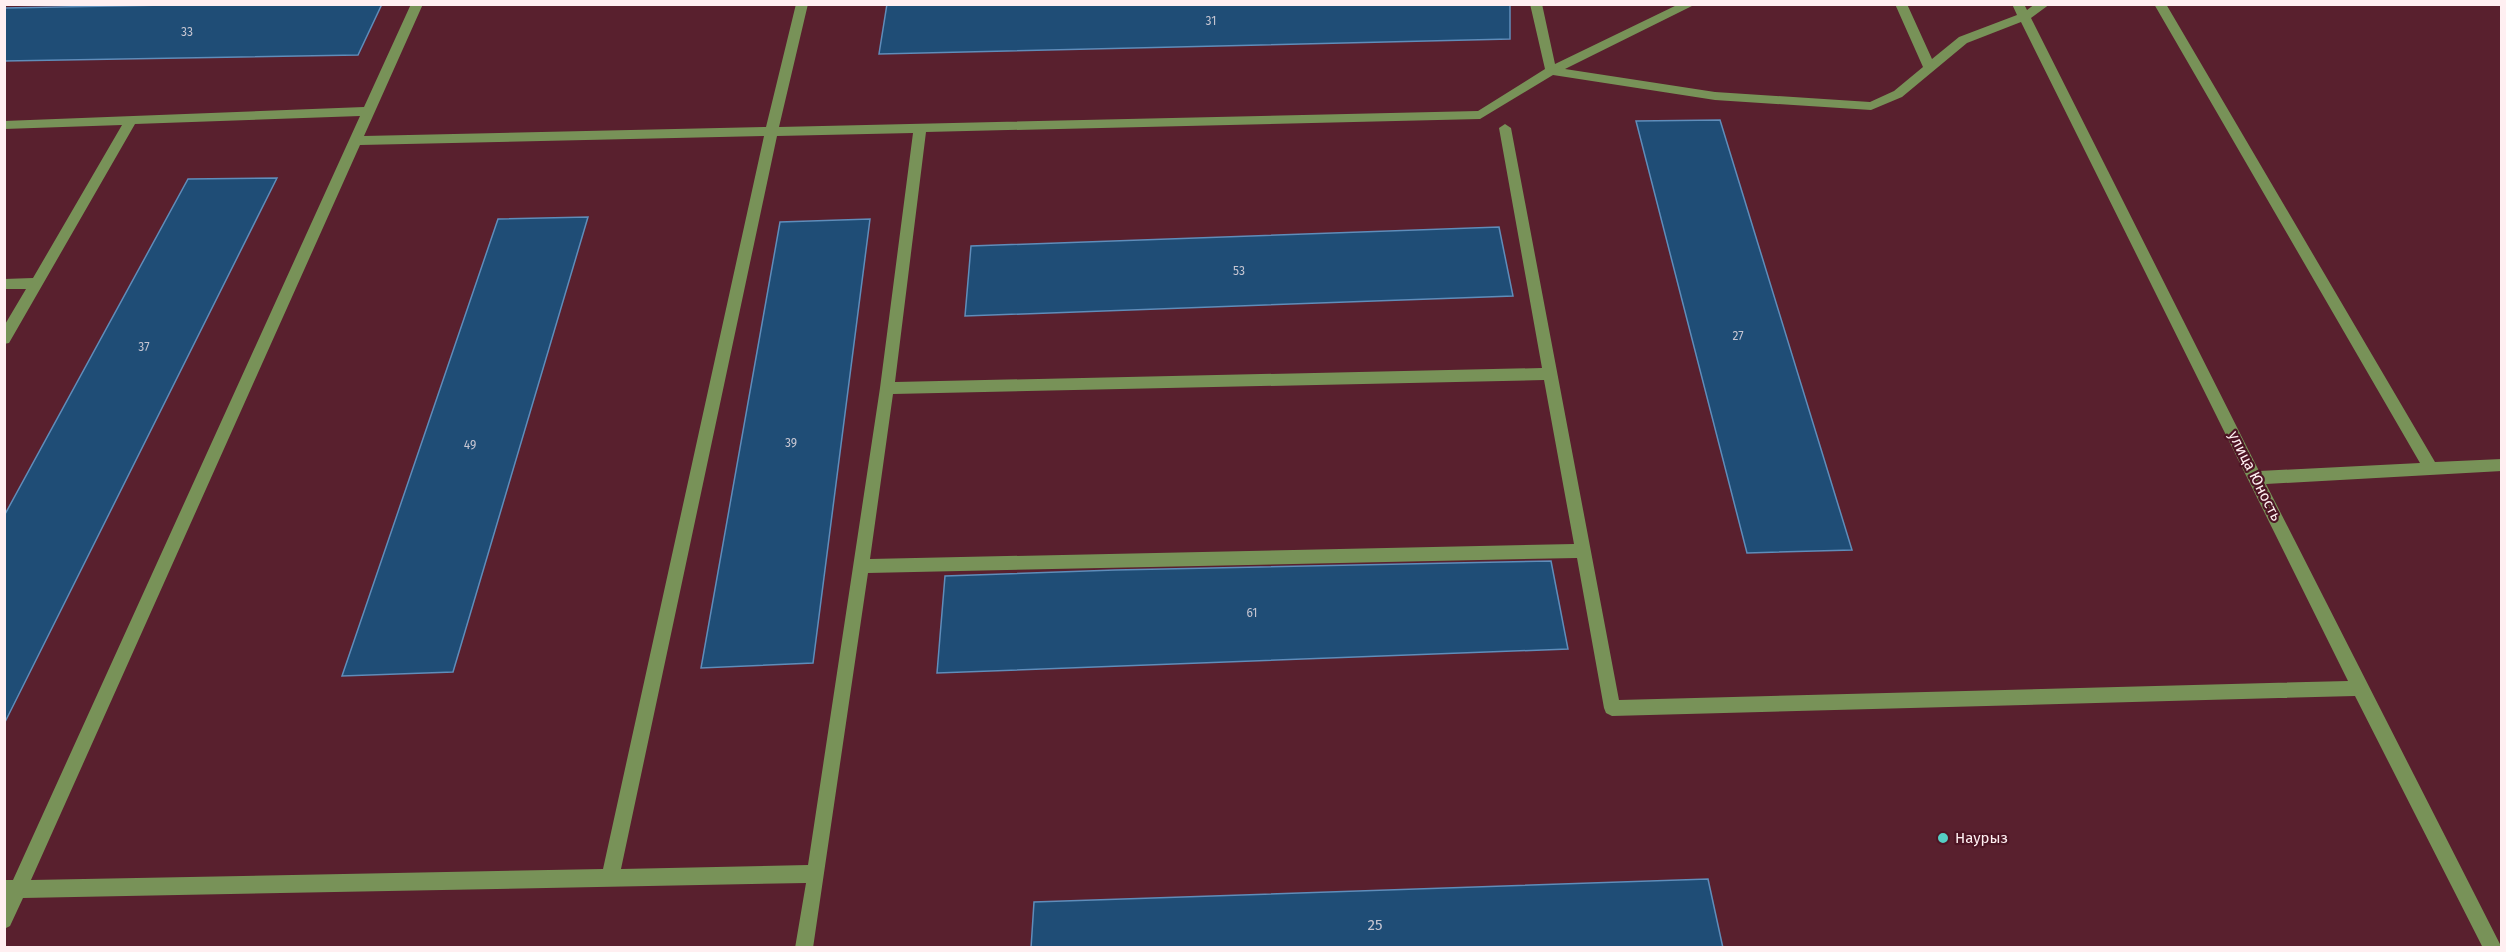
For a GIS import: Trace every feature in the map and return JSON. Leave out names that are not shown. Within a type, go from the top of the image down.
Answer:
[{"type":"street","points":[[4,920],[11,889],[357,141],[417,4]]},
{"type":"street","points":[[610,877],[771,132],[802,4]]},
{"type":"street","points":[[1536,4],[1551,71]]},
{"type":"street","points":[[357,141],[1480,115],[1551,71],[1690,4]]},
{"type":"street","points":[[1901,4],[1930,68]]},
{"type":"street","points":[[1551,71],[1715,96],[1871,106],[1898,94],[1963,40],[2022,10],[2044,4]]},
{"type":"street","points":[[2160,4],[2431,469]]},
{"type":"street","name":"улица Юность","points":[[2022,10],[2360,688],[2493,948]]},
{"type":"street","points":[[4,125],[370,111]]},
{"type":"street","points":[[4,339],[131,121]]},
{"type":"street","points":[[804,948],[887,388],[920,127]]},
{"type":"street","points":[[1505,128],[1581,551],[1612,708],[2360,688]]},
{"type":"street","points":[[4,284],[38,284]]},
{"type":"street","points":[[887,388],[1550,374]]},
{"type":"street","points":[[2255,478],[2502,465]]},
{"type":"street","points":[[861,566],[1581,551]]},
{"type":"street","points":[[11,889],[816,874]]},
{"type":"building","points":[[382,4],[358,55],[4,61],[4,8]]},
{"type":"building","points":[[887,4],[1510,4],[1510,39],[879,54]]},
{"type":"building","points":[[1720,120],[1852,550],[1747,553],[1636,121]]},
{"type":"building","points":[[277,178],[4,724],[4,516],[188,179]]},
{"type":"building","points":[[588,217],[453,672],[342,676],[498,219]]},
{"type":"building","points":[[870,219],[813,663],[701,668],[780,222]]},
{"type":"building","points":[[1499,227],[1513,296],[965,316],[971,246]]},
{"type":"building","points":[[1551,561],[1568,649],[937,673],[945,576]]},
{"type":"building","points":[[1708,879],[1723,948],[1031,948],[1034,902]]},
{"type":"place","name":"Наурыз","points":[[1943,838]]}]
